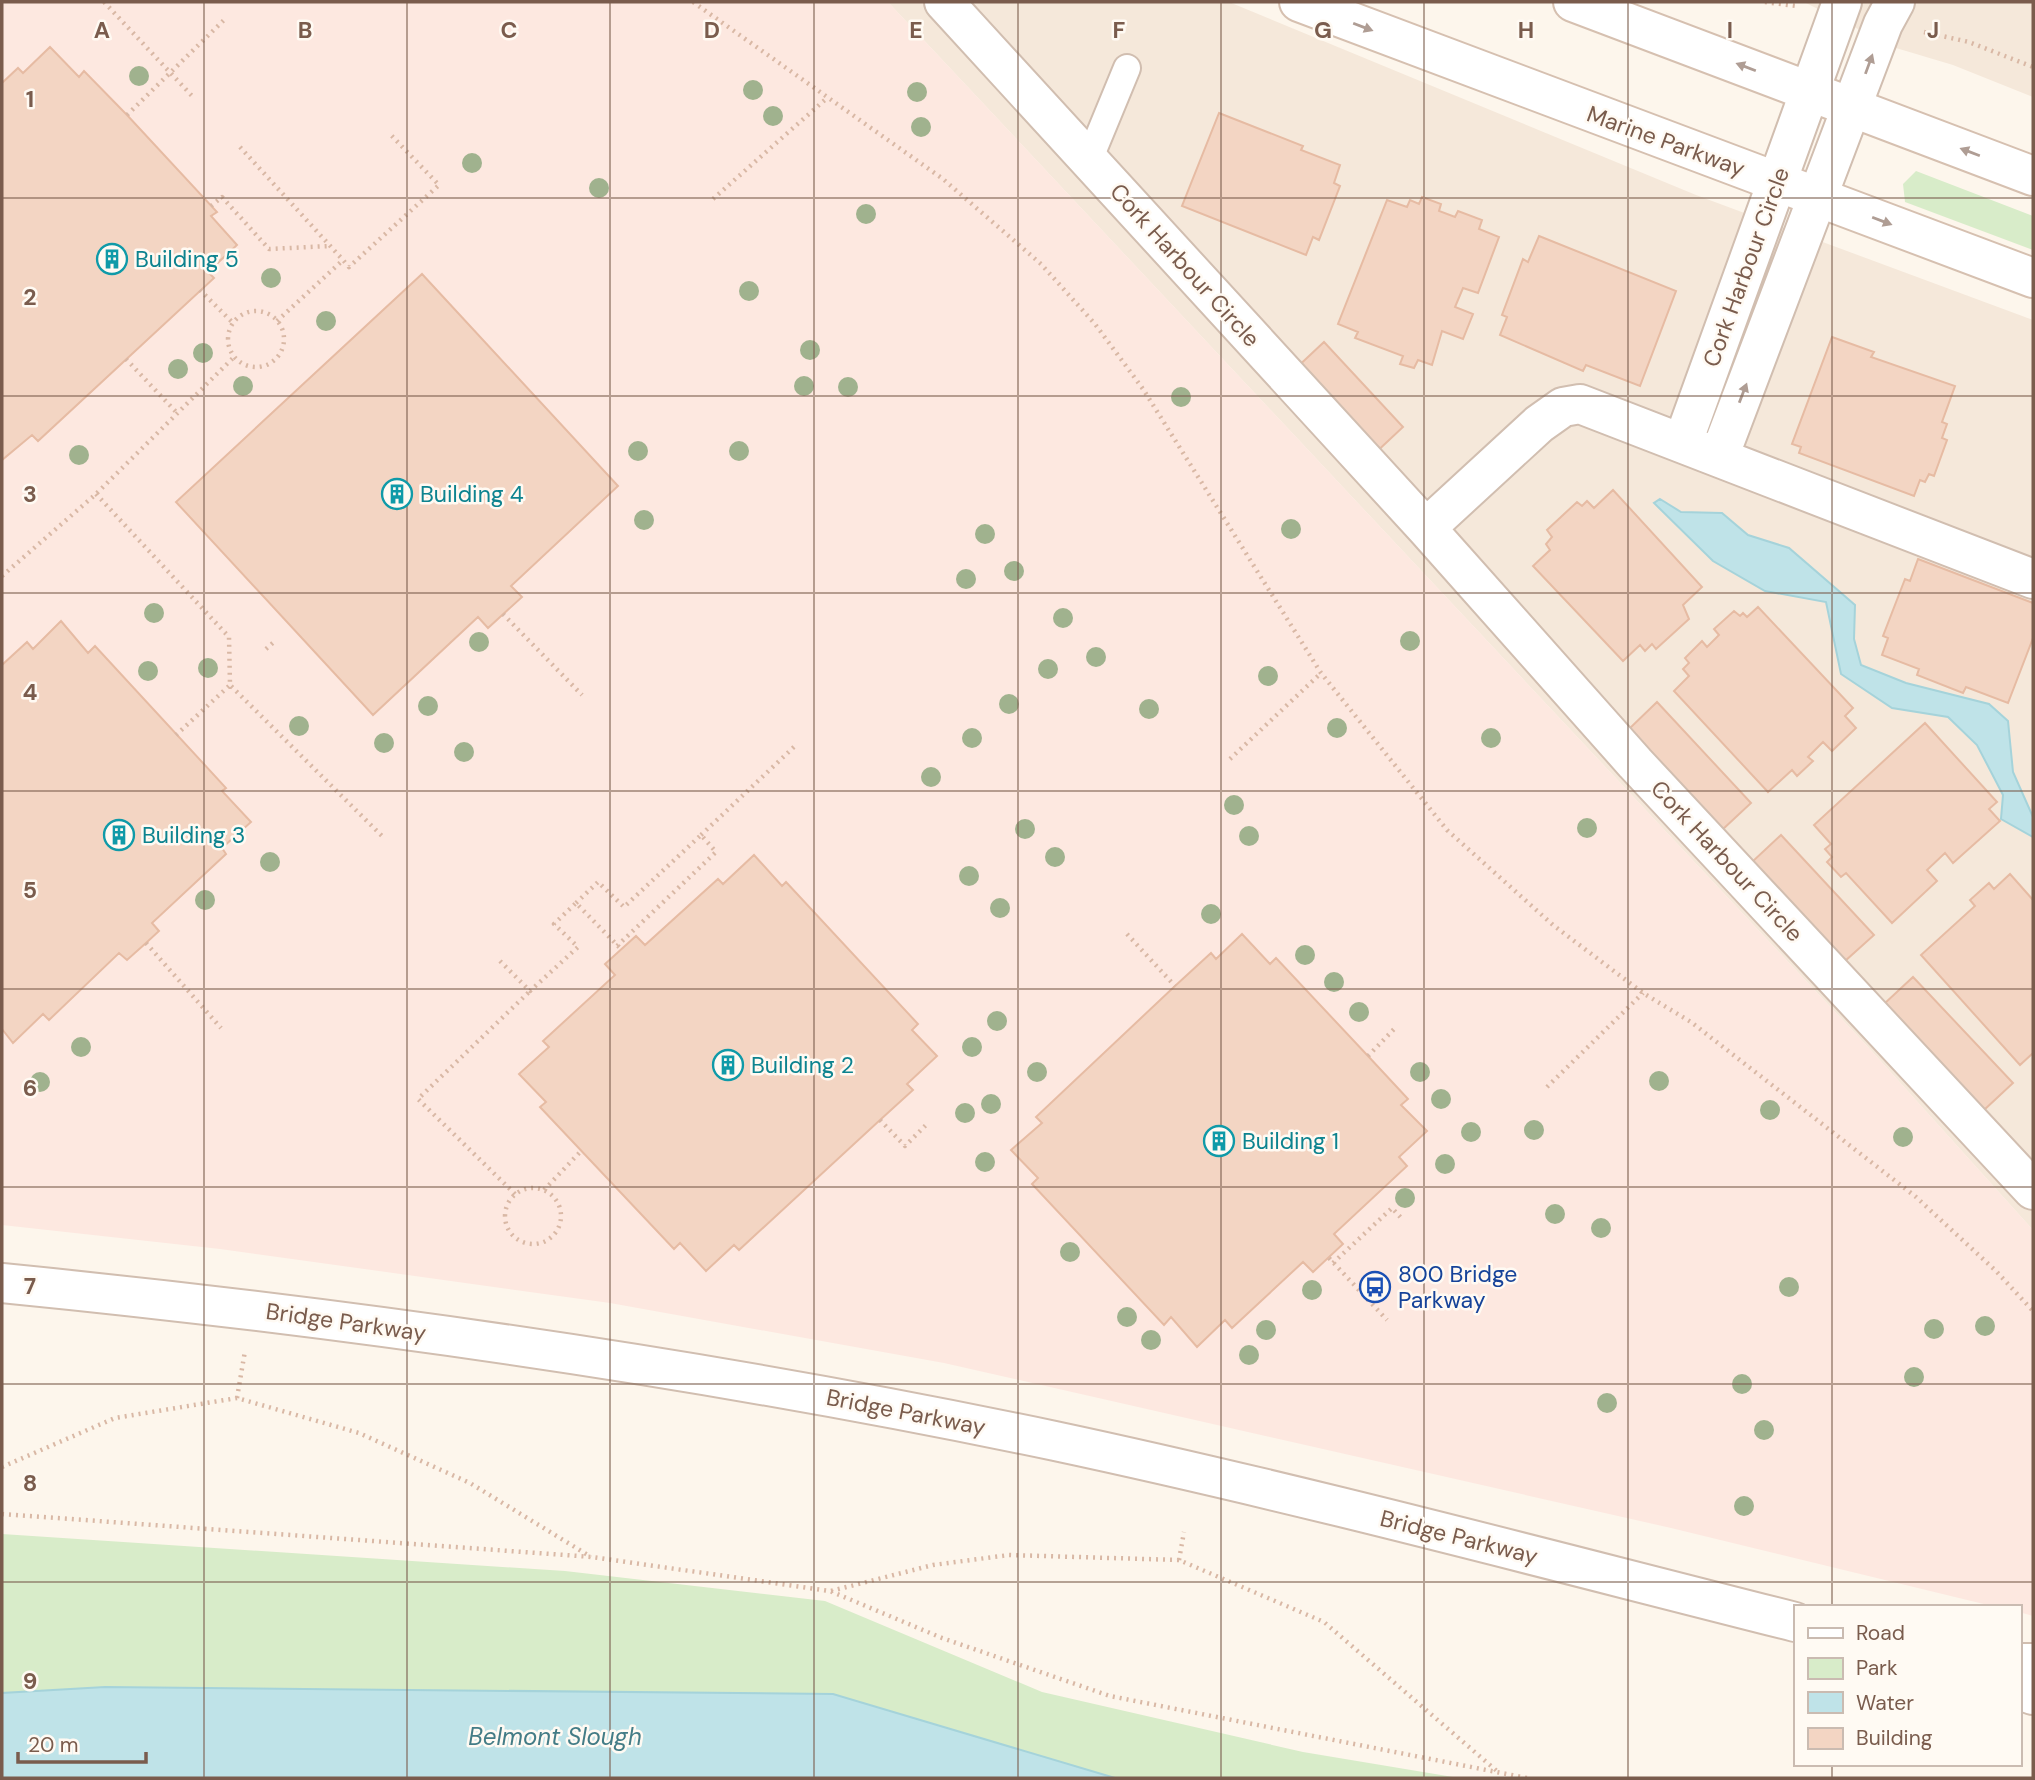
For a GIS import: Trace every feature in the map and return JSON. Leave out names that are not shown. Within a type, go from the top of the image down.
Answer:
[{"type":"street","name":"Cork Harbour Circle","points":[[944,2],[1426,528],[1635,763],[2033,1190]]},
{"type":"street","name":"Marine Parkway","points":[[1299,2],[1531,92],[1818,196],[2033,278]]},
{"type":"street","points":[[1573,2],[2033,176]]},
{"type":"street","name":"Cork Harbour Circle","points":[[1684,442],[1842,2]]},
{"type":"street","name":"Cork Harbour Circle","points":[[1719,457],[1883,24],[1895,2]]},
{"type":"street","points":[[1426,528],[1539,424],[1563,407],[1590,406],[2033,579]]},
{"type":"street","name":"Bridge Parkway","points":[[2,1283],[251,1310],[605,1357],[811,1393],[1208,1475],[1794,1622]]},
{"type":"lane","points":[[1089,160],[1127,68]]},
{"type":"path","points":[[104,2],[194,98]]},
{"type":"path","points":[[693,2],[943,179],[1041,264],[1095,324],[1143,389],[1321,673],[1447,830],[1553,925],[1643,993],[1690,1022],[1916,1197],[1996,1271],[2033,1311]]},
{"type":"path","points":[[127,116],[224,20]]},
{"type":"path","points":[[713,200],[827,97]]},
{"type":"path","points":[[240,147],[349,267],[439,185],[389,133]]},
{"type":"path","points":[[211,206],[222,197],[269,249],[330,246]]},
{"type":"path","points":[[277,321],[343,260]]},
{"type":"path","points":[[201,290],[233,323]]},
{"type":"path","points":[[252,312],[269,314],[277,321],[282,328],[283,347],[271,363],[253,368],[234,357],[228,344],[233,323],[252,312]]},
{"type":"path","points":[[2,575],[96,494],[234,357]]},
{"type":"path","points":[[126,359],[178,414]]},
{"type":"path","points":[[96,494],[229,637],[230,685],[382,836]]},
{"type":"path","points":[[503,614],[582,695]]},
{"type":"path","points":[[266,649],[275,641]]},
{"type":"path","points":[[1230,759],[1321,673]]},
{"type":"path","points":[[176,735],[230,685]]},
{"type":"path","points":[[516,1194],[418,1099],[578,947],[554,924],[598,882],[624,906],[796,745]]},
{"type":"path","points":[[576,903],[619,948],[716,852],[701,835]]},
{"type":"path","points":[[1127,934],[1175,986]]},
{"type":"path","points":[[146,943],[221,1028]]},
{"type":"path","points":[[500,961],[530,991]]},
{"type":"path","points":[[1547,1087],[1643,993]]},
{"type":"path","points":[[1368,1056],[1397,1026]]},
{"type":"path","points":[[880,1120],[905,1146],[928,1123]]},
{"type":"path","points":[[544,1190],[582,1150]]},
{"type":"path","points":[[530,1188],[544,1190],[555,1197],[559,1205],[560,1224],[551,1239],[533,1244],[515,1237],[506,1222],[508,1203],[516,1194],[530,1188]]},
{"type":"path","points":[[1333,1263],[1392,1208],[1403,1220]]},
{"type":"path","points":[[1329,1258],[1387,1320]]},
{"type":"path","points":[[2,1467],[115,1418],[237,1398],[359,1433],[470,1483],[592,1557]]},
{"type":"path","points":[[2,1514],[592,1557],[830,1591],[942,1638],[1110,1696],[1527,1778]]},
{"type":"path","points":[[1179,1560],[1184,1532]]},
{"type":"path","points":[[830,1591],[933,1565],[1009,1555],[1179,1560],[1324,1622],[1499,1773]]},
{"type":"shaded area","points":[[2,2],[888,2],[1868,1047],[2033,1230],[2033,1616],[2021,1613],[2021,1605],[1988,1605],[1671,1528],[944,1363],[610,1303],[220,1249],[2,1225]]},
{"type":"shaded area","points":[[888,2],[1229,2],[1696,195],[2033,320],[2033,1230],[1868,1047]]},
{"type":"shaded area","points":[[1804,2],[2033,2],[2033,97],[1953,65],[1896,48]]},
{"type":"green space","points":[[1916,171],[2033,216],[2033,250],[1905,202],[1903,184]]},
{"type":"green space","points":[[2,1534],[565,1571],[825,1601],[1042,1692],[1303,1752],[1459,1778],[1115,1778],[834,1696],[105,1687],[2,1693]]},
{"type":"water","points":[[1660,499],[1681,512],[1722,513],[1748,535],[1789,548],[1855,605],[1854,639],[1861,665],[1906,683],[1989,704],[2008,721],[2013,772],[2033,817],[2033,837],[2001,819],[2003,795],[1977,745],[1948,717],[1892,708],[1841,674],[1826,602],[1765,591],[1713,561],[1654,503]]},
{"type":"water","name":"Belmont Slough","points":[[105,1687],[833,1694],[1115,1778],[2,1778],[2,1693]]},
{"type":"building","name":"Building 5","points":[[50,47],[79,77],[84,71],[127,115],[217,212],[211,216],[237,245],[208,272],[214,278],[38,441],[32,435],[2,460],[2,83],[18,68],[23,73]]},
{"type":"building","points":[[1219,113],[1303,146],[1301,150],[1340,165],[1334,183],[1340,186],[1319,240],[1313,237],[1306,255],[1182,206]]},
{"type":"building","points":[[1422,197],[1441,204],[1439,211],[1455,217],[1458,211],[1482,220],[1479,229],[1499,237],[1478,293],[1463,288],[1455,307],[1473,314],[1463,339],[1442,331],[1432,365],[1418,360],[1414,368],[1400,364],[1403,356],[1355,338],[1358,332],[1338,324],[1387,200],[1407,207],[1410,200],[1419,204]]},
{"type":"building","points":[[1539,236],[1676,291],[1640,386],[1586,365],[1583,371],[1500,335],[1507,317],[1502,315],[1523,259],[1528,262]]},
{"type":"building","name":"Building 4","points":[[422,274],[618,486],[511,586],[522,597],[488,628],[478,617],[373,715],[176,502]]},
{"type":"building","points":[[1832,337],[1874,352],[1871,357],[1955,386],[1942,422],[1947,424],[1942,438],[1947,440],[1934,476],[1929,474],[1925,482],[1920,480],[1914,496],[1799,453],[1801,447],[1792,444]]},
{"type":"building","points":[[1324,342],[1403,427],[1372,456],[1293,371]]},
{"type":"building","points":[[1613,490],[1702,587],[1683,605],[1689,619],[1656,649],[1652,644],[1645,651],[1640,645],[1623,661],[1533,566],[1550,550],[1546,544],[1552,537],[1547,530],[1577,502],[1582,506],[1587,501],[1594,508]]},
{"type":"building","points":[[1918,559],[2033,603],[2033,638],[2008,703],[1966,687],[1963,693],[1917,675],[1919,669],[1882,655],[1888,638],[1883,636],[1905,579],[1910,581]]},
{"type":"building","points":[[1758,607],[1853,708],[1845,716],[1856,728],[1832,751],[1823,742],[1808,757],[1813,761],[1797,776],[1792,770],[1768,792],[1674,691],[1689,676],[1683,669],[1689,663],[1685,658],[1702,641],[1707,647],[1719,635],[1714,629],[1734,611],[1747,617]]},
{"type":"building","name":"Building 3","points":[[61,621],[88,653],[95,646],[226,788],[222,791],[251,822],[222,848],[226,854],[152,923],[159,931],[127,960],[119,953],[49,1020],[43,1014],[13,1043],[2,1029],[2,665],[27,642],[33,649]]},
{"type":"building","points":[[1657,702],[1751,803],[1722,830],[1629,729]]},
{"type":"building","points":[[1925,723],[1997,802],[1989,809],[2000,821],[1953,863],[1945,853],[1927,870],[1937,881],[1892,923],[1846,873],[1841,877],[1827,862],[1832,857],[1825,849],[1831,844],[1814,825]]},
{"type":"building","points":[[1781,835],[1874,935],[1845,961],[1752,862]]},
{"type":"building","name":"Building 2","points":[[754,855],[782,886],[786,882],[918,1024],[912,1030],[937,1056],[907,1084],[913,1090],[739,1250],[734,1245],[706,1271],[680,1243],[674,1249],[540,1107],[546,1102],[519,1074],[549,1047],[543,1041],[615,975],[605,964],[636,936],[645,945],[718,879],[723,884]]},
{"type":"building","points":[[2010,874],[2033,900],[2033,1053],[2020,1065],[1921,955],[1975,906],[1970,900],[1989,883],[1994,889]]},
{"type":"building","name":"Building 1","points":[[1242,934],[1270,964],[1276,958],[1408,1099],[1401,1105],[1427,1131],[1399,1157],[1407,1166],[1334,1234],[1343,1244],[1313,1272],[1303,1262],[1232,1328],[1225,1320],[1197,1347],[1171,1317],[1164,1325],[1032,1184],[1038,1178],[1011,1150],[1042,1123],[1036,1117],[1175,986],[1211,953],[1216,959]]},
{"type":"building","points":[[1913,977],[2013,1083],[1984,1110],[1884,1004]]},
{"type":"place","name":"Building 5","points":[[112,259]]},
{"type":"place","name":"Building 4","points":[[397,494]]},
{"type":"place","name":"Building 3","points":[[119,835]]},
{"type":"place","name":"Building 2","points":[[728,1065]]},
{"type":"place","name":"Building 1","points":[[1219,1141]]},
{"type":"place","name":"800 Bridge Parkway","points":[[1375,1287]]}]
